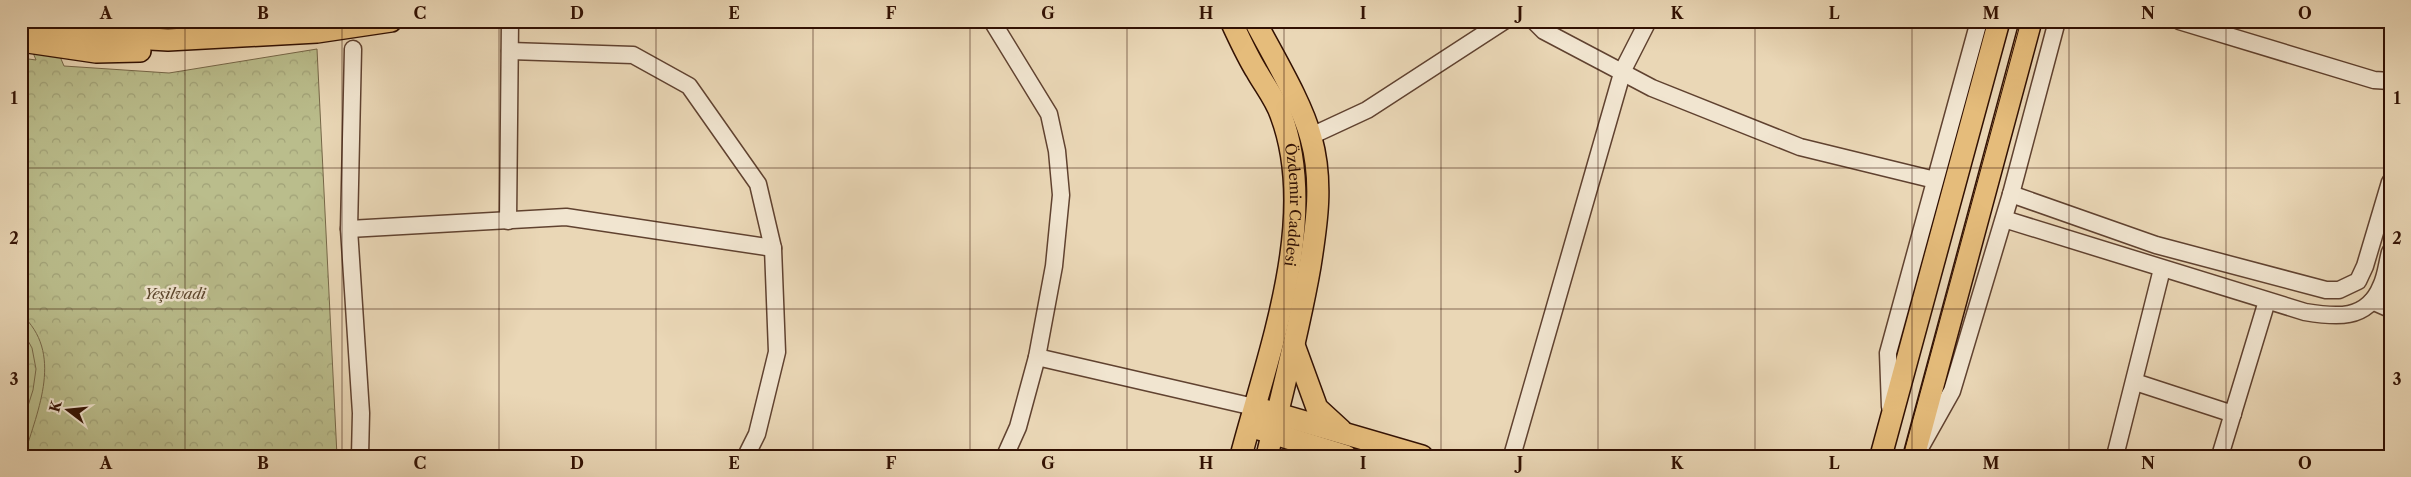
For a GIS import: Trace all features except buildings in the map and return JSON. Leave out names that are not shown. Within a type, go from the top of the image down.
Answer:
[{"type":"main road","points":[[21,22],[97,36],[168,40],[317,32],[391,21]]},
{"type":"main road","name":"Özdemir Caddesi","points":[[1231,21],[1281,114],[1291,152],[1295,200],[1292,254],[1280,310],[1241,456]]},
{"type":"main road","name":"Özdemir Caddesi","points":[[1255,21],[1294,96],[1311,136],[1319,176],[1318,217],[1294,345],[1267,456]]},
{"type":"main road","points":[[1881,456],[1999,21]]},
{"type":"main road","points":[[1914,456],[2030,21]]},
{"type":"main road","points":[[21,41],[96,52],[199,50],[218,49],[277,34]]},
{"type":"main road","points":[[1294,345],[1318,408],[1343,431]]},
{"type":"main road","points":[[1251,417],[1275,423],[1343,431],[1422,456]]},
{"type":"main road","points":[[1275,423],[1346,456]]},
{"type":"street","points":[[508,221],[510,21]]},
{"type":"street","points":[[992,21],[1049,114],[1058,151],[1061,195],[1054,266],[1038,357],[1018,427],[1005,456]]},
{"type":"street","points":[[1311,136],[1367,110],[1504,21]]},
{"type":"street","points":[[1534,21],[1544,31],[1623,70],[1652,88],[1800,147],[1935,180]]},
{"type":"street","points":[[1512,456],[1623,70],[1648,21]]},
{"type":"street","points":[[1890,422],[1888,353],[1979,21]]},
{"type":"street","points":[[1914,456],[1934,426],[1952,391],[2004,219],[2057,21]]},
{"type":"street","points":[[2179,21],[2382,80],[2390,90]]},
{"type":"street","points":[[353,49],[349,229],[361,413],[360,456]]},
{"type":"street","points":[[510,50],[633,55],[689,86],[758,184],[773,248],[777,352],[757,434],[746,456]]},
{"type":"street","points":[[2011,194],[2156,245],[2326,290],[2339,290],[2358,281],[2365,266],[2390,182]]},
{"type":"street","points":[[2024,225],[2032,201]]},
{"type":"street","points":[[349,229],[566,217],[773,248]]},
{"type":"street","points":[[2004,219],[2305,312],[2331,317],[2348,316],[2372,301],[2381,286],[2390,252]]},
{"type":"street","points":[[2115,456],[2162,269]]},
{"type":"street","points":[[2220,456],[2267,300]]},
{"type":"street","points":[[2372,301],[2390,309]]},
{"type":"street","points":[[1038,357],[1251,417]]},
{"type":"street","points":[[2135,382],[2233,414]]},
{"type":"green space","name":"Yeşilvadi","points":[[45,21],[64,66],[169,73],[317,49],[337,456],[21,456],[21,58],[36,60],[21,23]]},
{"type":"green space","points":[[21,314],[34,329],[42,346],[45,364],[41,401],[24,456],[21,456],[21,428],[33,390],[36,369],[32,348],[21,328]]},
{"type":"tram line","points":[[1903,456],[2021,21]]}]
